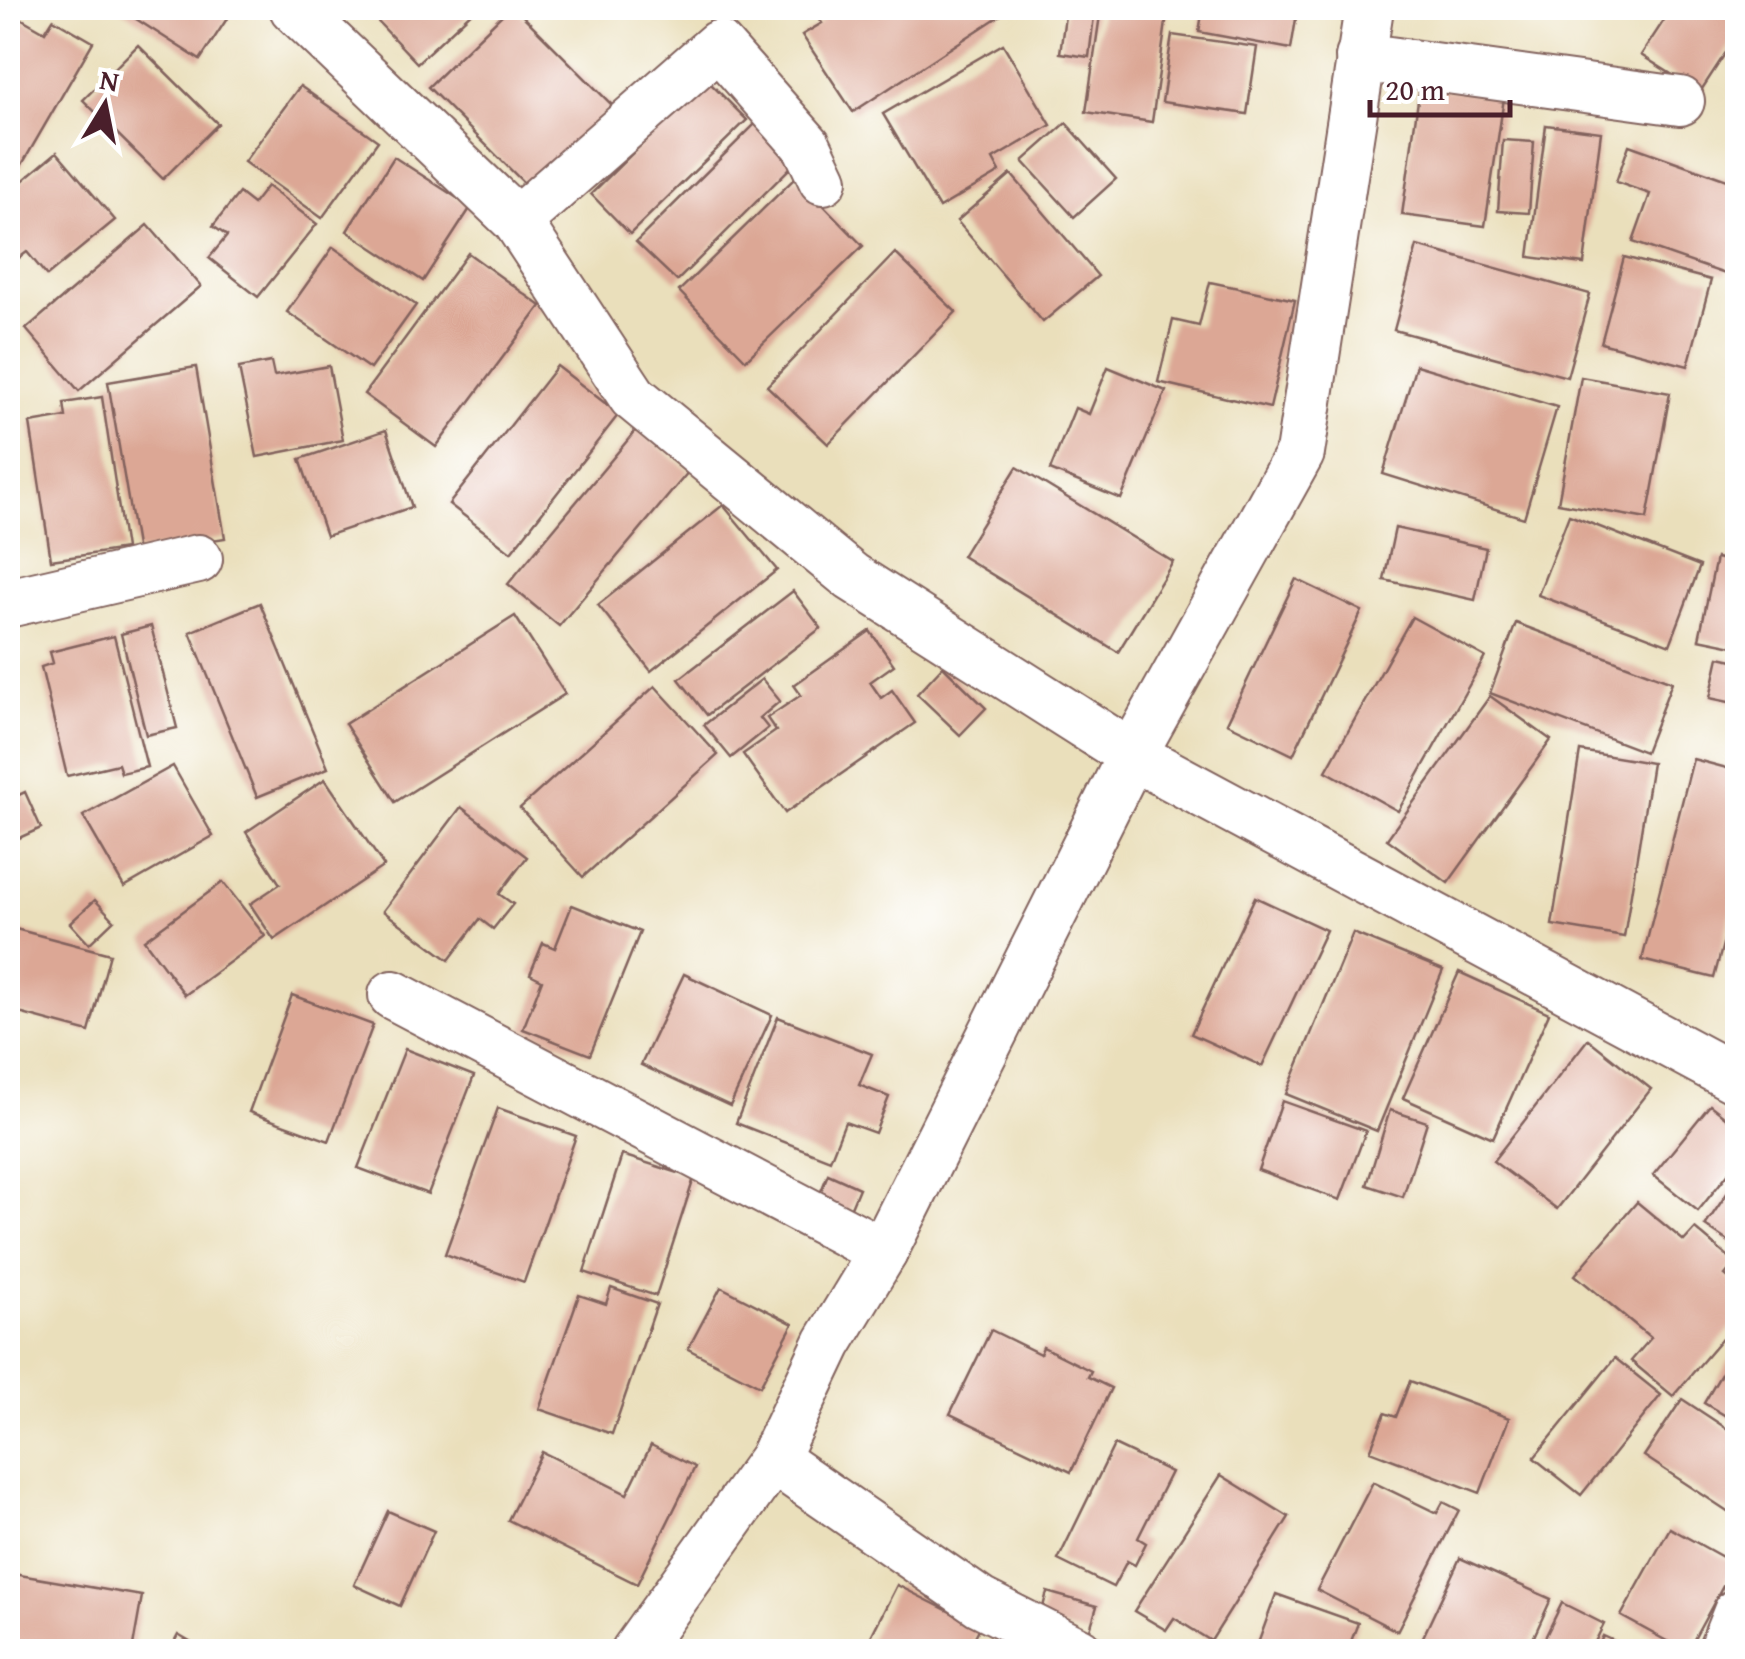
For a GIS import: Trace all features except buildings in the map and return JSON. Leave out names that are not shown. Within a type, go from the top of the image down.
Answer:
[{"type":"street","points":[[294,8],[517,220],[634,396],[852,577],[1132,755],[1738,1080]]},
{"type":"street","points":[[635,1652],[773,1459],[828,1343],[883,1252],[1132,755],[1300,453],[1369,8]]},
{"type":"street","points":[[517,220],[718,45],[807,146],[823,180]]},
{"type":"street","points":[[1360,57],[1680,102]]},
{"type":"street","points":[[8,603],[198,559]]},
{"type":"street","points":[[393,995],[883,1252]]},
{"type":"street","points":[[773,1459],[980,1602],[1079,1652]]},
{"type":"street","points":[[1722,1652],[1738,1612]]}]
